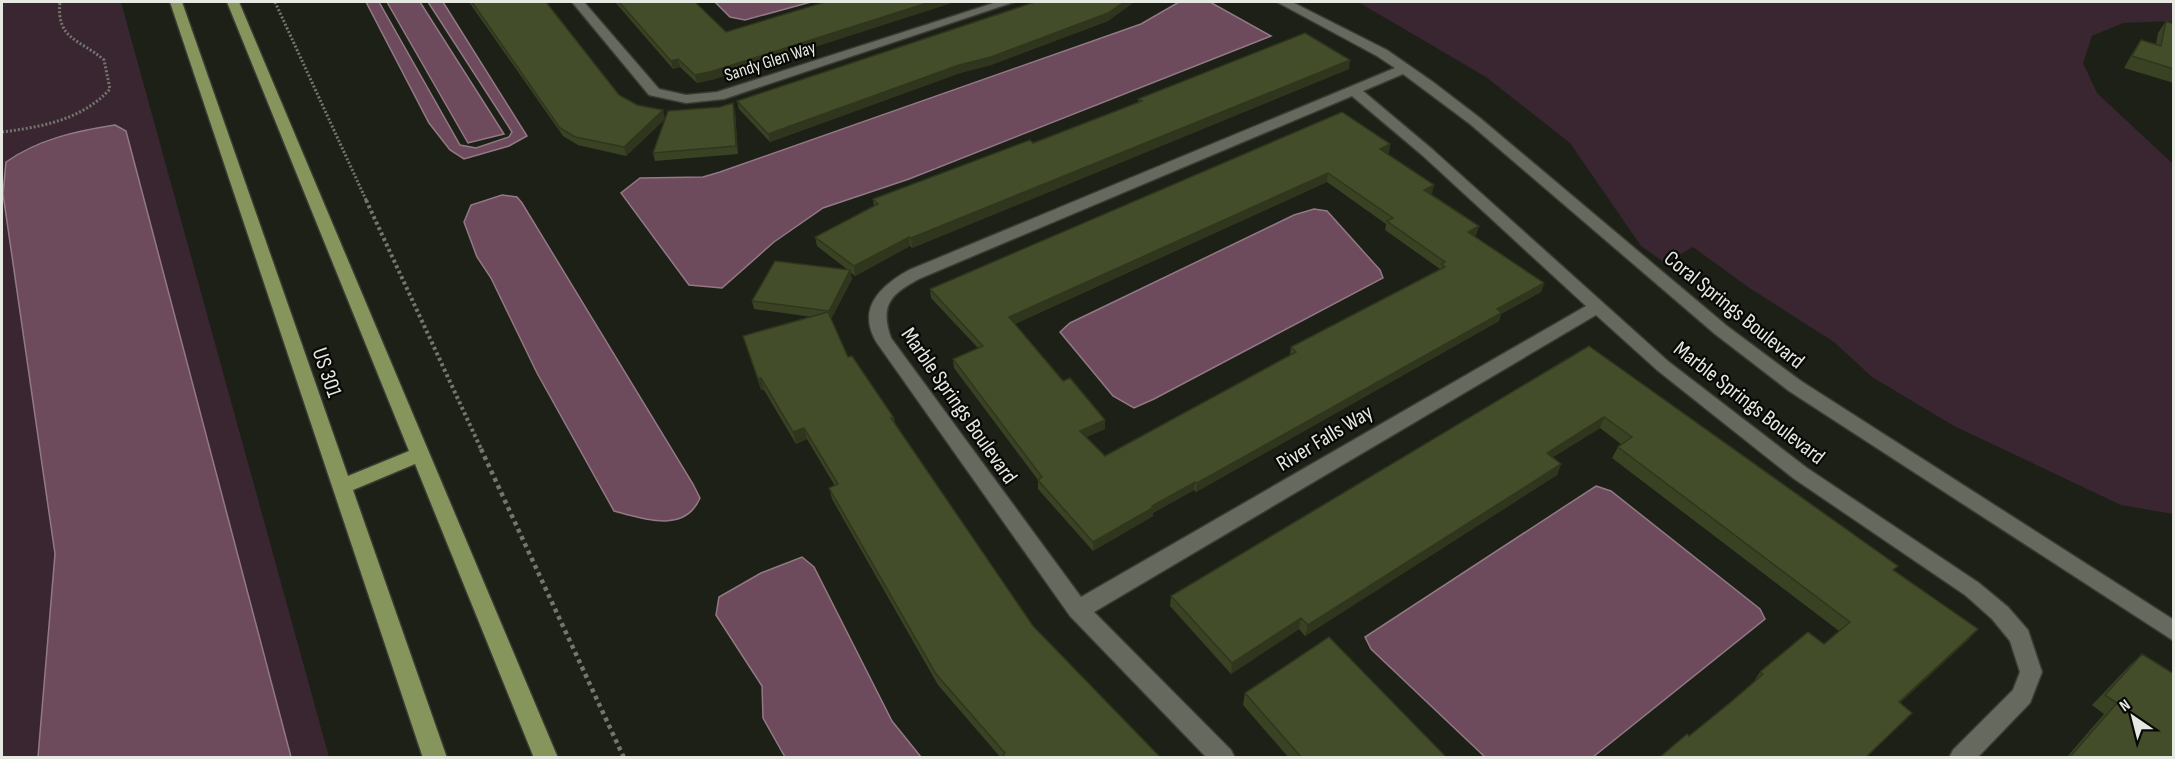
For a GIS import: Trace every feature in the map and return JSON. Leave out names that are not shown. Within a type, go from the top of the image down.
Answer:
[{"type":"main road","name":"US 301","points":[[176,2],[435,758]]},
{"type":"main road","points":[[233,2],[546,758]]},
{"type":"main road","points":[[342,486],[421,454]]},
{"type":"street","name":"Sandy Glen Way","points":[[578,2],[654,92],[670,98],[694,100],[719,96],[1008,2]]},
{"type":"street","name":"Coral Springs Boulevard","points":[[1283,2],[1326,22],[1404,69],[1475,121],[1721,330],[1795,386],[2174,632]]},
{"type":"street","name":"Marble Springs Boulevard","points":[[1223,758],[1209,740],[1078,610],[883,339],[876,324],[876,311],[887,291],[915,274],[1404,69]]},
{"type":"street","name":"Marble Springs Boulevard","points":[[1353,90],[1427,152],[1663,366],[1763,445],[1971,589],[2000,613],[2020,638],[2031,672],[2022,696],[1962,758]]},
{"type":"street","name":"River Falls Way","points":[[1078,610],[1597,307]]},
{"type":"path","points":[[2,132],[45,123],[79,112],[105,97],[110,89],[104,60],[66,34],[59,26],[57,13],[60,2]]},
{"type":"path","points":[[275,2],[624,758]]},
{"type":"shaded area","points":[[2,2],[121,2],[329,757],[2,757]]},
{"type":"shaded area","points":[[366,2],[379,2],[460,145],[476,148],[509,137],[512,132],[428,2],[443,2],[527,136],[509,146],[464,159],[450,150],[429,123]]},
{"type":"shaded area","points":[[387,2],[420,2],[504,134],[468,143]]},
{"type":"shaded area","points":[[715,2],[811,2],[745,20],[730,17]]},
{"type":"shaded area","points":[[1179,2],[1210,2],[1271,36],[909,179],[823,208],[774,242],[722,288],[689,285],[621,193],[640,178],[703,177],[720,172],[1141,24]]},
{"type":"shaded area","points":[[1358,2],[2173,2],[2173,21],[2123,23],[2092,36],[2083,63],[2097,93],[2173,164],[2173,514],[2121,505],[1954,426],[1872,377],[1834,342],[1751,289],[1693,247],[1665,263],[1641,246],[1570,143],[1486,77]]},
{"type":"shaded area","points":[[115,125],[126,131],[291,757],[38,757],[55,554],[3,194],[6,162],[31,147],[58,137]]},
{"type":"shaded area","points":[[502,195],[517,197],[522,203],[693,484],[700,498],[693,509],[684,516],[662,521],[614,511],[537,373],[491,278],[477,257],[464,222],[471,205]]},
{"type":"shaded area","points":[[1314,209],[1327,211],[1380,270],[1383,278],[1154,399],[1134,408],[1113,396],[1060,332],[1070,323],[1294,215]]},
{"type":"shaded area","points":[[1596,486],[1611,491],[1760,609],[1765,619],[1593,757],[1485,757],[1371,649],[1365,637]]},
{"type":"shaded area","points":[[802,557],[814,567],[892,721],[921,757],[785,757],[763,718],[762,686],[716,615],[719,597],[761,573]]},
{"type":"building","points":[[472,2],[546,2],[619,95],[637,105],[663,110],[624,147],[575,137],[560,128]]},
{"type":"building","points":[[619,2],[695,2],[726,32],[825,2],[930,2],[695,75],[678,59],[671,61]]},
{"type":"building","points":[[1035,2],[1124,2],[1108,13],[991,57],[959,65],[768,134],[737,101]]},
{"type":"building","points":[[2166,21],[2174,24],[2174,69],[2132,56],[2141,40],[2161,46]]},
{"type":"building","points":[[1305,33],[1350,60],[909,237],[854,266],[815,237],[878,204],[873,199],[1030,140],[1033,143],[1142,101],[1138,99]]},
{"type":"building","points":[[733,103],[736,146],[653,153],[668,111],[720,107]]},
{"type":"building","points":[[1342,112],[1390,144],[1380,149],[1434,185],[1424,190],[1479,226],[1468,232],[1544,283],[1497,309],[1501,313],[1152,506],[1154,507],[1093,542],[1038,480],[1042,477],[953,359],[983,346],[930,289]],"holes":[[[1328,173],[1393,218],[1387,221],[1445,262],[1441,264],[1445,267],[1291,347],[1296,352],[1105,456],[1080,431],[1105,420],[1070,378],[1063,381],[1009,317]]]},
{"type":"building","points":[[775,261],[850,270],[829,311],[752,301]]},
{"type":"building","points":[[828,312],[848,357],[852,356],[894,418],[891,418],[1033,626],[1161,758],[1005,758],[1003,755],[1005,753],[936,674],[829,488],[838,484],[804,428],[793,432],[761,378],[758,379],[743,336]]},
{"type":"building","points":[[1589,346],[1898,566],[1893,570],[1978,629],[1899,702],[1912,713],[1865,758],[1659,758],[1731,702],[1763,674],[1760,672],[1808,632],[1824,644],[1850,622],[1618,447],[1632,437],[1604,417],[1547,453],[1561,464],[1308,625],[1301,618],[1232,663],[1171,596]]},
{"type":"building","points":[[1329,637],[1447,758],[1302,758],[1245,693]]},
{"type":"building","points":[[2142,654],[2174,674],[2174,758],[2069,758],[2117,703],[2105,695]]}]
